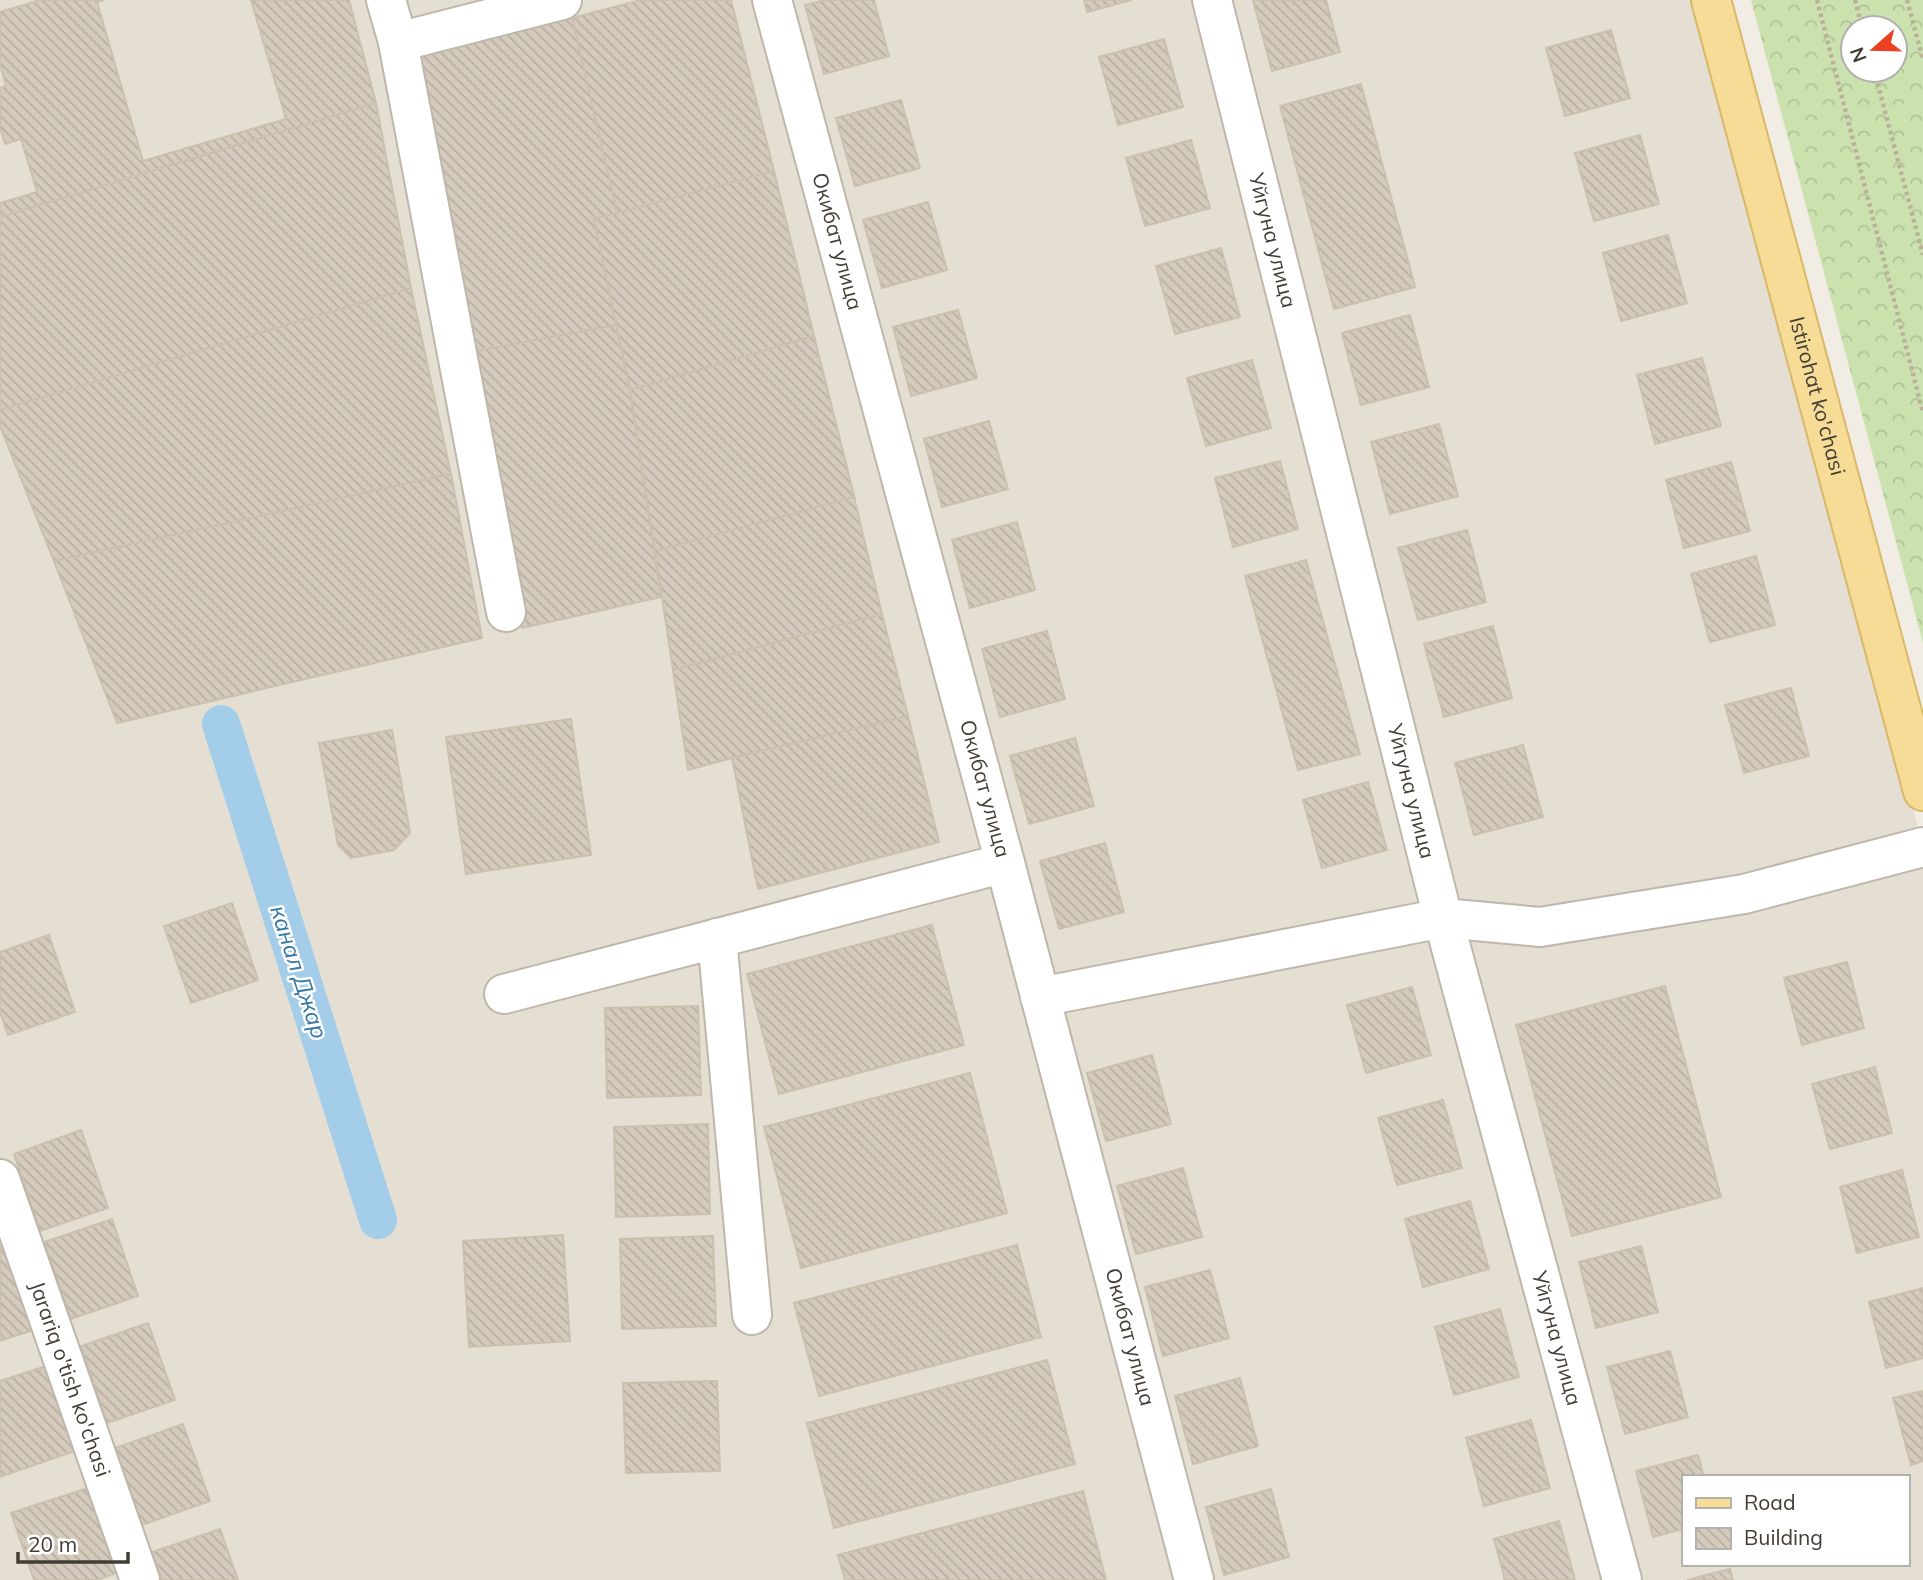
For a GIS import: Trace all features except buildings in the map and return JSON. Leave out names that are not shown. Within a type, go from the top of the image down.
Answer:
[{"type":"main road","name":"Istirohat ko'chasi","points":[[1711,0],[1923,791]]},
{"type":"street","points":[[386,0],[398,42],[506,612]]},
{"type":"street","points":[[398,42],[562,0]]},
{"type":"street","name":"Окибат улица","points":[[772,0],[1194,1580]]},
{"type":"street","name":"Уйгуна улица","points":[[1212,0],[1443,918],[1622,1580]]},
{"type":"street","points":[[1040,997],[1443,918],[1540,927],[1744,894],[1923,847]]},
{"type":"street","points":[[504,994],[1004,863]]},
{"type":"street","points":[[717,939],[752,1315]]},
{"type":"street","name":"Jarariq o'tish ko'chasi","points":[[0,1180],[140,1580]]},
{"type":"path","points":[[1817,0],[1923,414]]},
{"type":"path","points":[[1907,0],[1923,60]]},
{"type":"path","points":[[1878,84],[1923,255]]},
{"type":"shaded area","points":[[0,0],[1696,0],[1923,846],[1923,1580],[0,1580]]},
{"type":"green space","points":[[1751,0],[1923,0],[1923,643]]},
{"type":"waterway","name":"канал Джар","points":[[221,724],[378,1220]]}]
